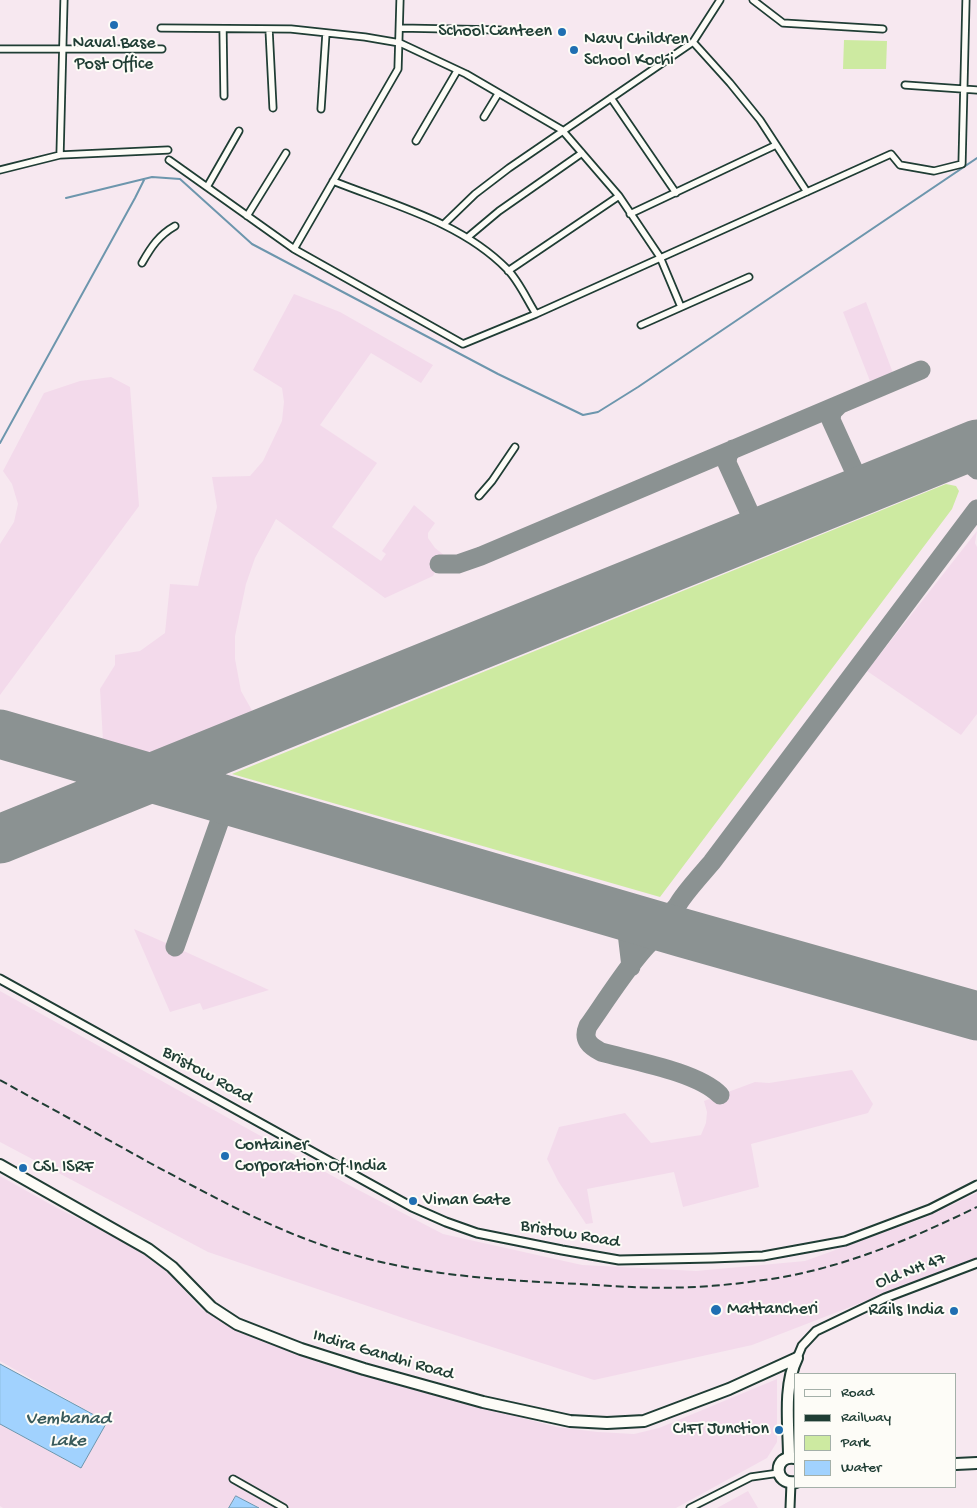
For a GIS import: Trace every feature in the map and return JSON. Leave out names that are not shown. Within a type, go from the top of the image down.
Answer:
[{"type":"highway","name":"Indira Gandhi Road","points":[[0,1164],[148,1249],[172,1267],[211,1307],[237,1324],[301,1349],[364,1369],[483,1402],[570,1421],[607,1423],[644,1420],[729,1389],[797,1358]]},
{"type":"highway","name":"Old NH 47","points":[[792,1457],[790,1390],[793,1366],[797,1358]]},
{"type":"highway","points":[[792,1457],[782,1461],[779,1473],[783,1480],[794,1482]]},
{"type":"highway","points":[[957,1464],[977,1463]]},
{"type":"street","points":[[60,155],[64,0]]},
{"type":"street","points":[[294,249],[398,69],[400,0]]},
{"type":"street","points":[[444,224],[475,194],[562,130],[693,42],[720,0]]},
{"type":"street","points":[[754,0],[783,23],[883,29]]},
{"type":"street","points":[[169,160],[294,249],[463,344],[536,314],[892,154],[900,165],[934,171],[962,164],[966,0]]},
{"type":"street","points":[[161,28],[291,29],[365,37],[400,43],[466,74],[562,130],[619,196],[660,257],[681,308]]},
{"type":"street","points":[[400,28],[500,30]]},
{"type":"street","points":[[223,29],[224,96]]},
{"type":"street","points":[[268,29],[273,108]]},
{"type":"street","points":[[321,109],[326,33]]},
{"type":"street","points":[[693,42],[760,120],[807,192]]},
{"type":"street","points":[[0,49],[162,49]]},
{"type":"street","points":[[416,141],[458,71]]},
{"type":"street","points":[[905,85],[977,90]]},
{"type":"street","points":[[484,117],[498,94]]},
{"type":"street","points":[[611,98],[676,193]]},
{"type":"street","points":[[207,187],[239,131]]},
{"type":"street","points":[[630,214],[776,145]]},
{"type":"street","points":[[0,170],[60,155],[168,150]]},
{"type":"street","points":[[247,216],[286,152]]},
{"type":"street","points":[[468,237],[499,212],[582,152]]},
{"type":"street","points":[[333,181],[444,224],[468,237],[508,271],[536,314]]},
{"type":"street","points":[[508,271],[619,196]]},
{"type":"street","points":[[142,263],[150,247],[163,232],[175,226]]},
{"type":"street","points":[[641,325],[749,277]]},
{"type":"street","points":[[479,496],[492,481],[515,447]]},
{"type":"street","name":"Bristow Road","points":[[0,979],[412,1207],[477,1233],[618,1260],[763,1256],[845,1241],[930,1209],[977,1185]]},
{"type":"street","name":"Old NH 47","points":[[797,1358],[802,1346],[816,1331],[884,1298],[977,1263]]},
{"type":"street","points":[[690,1508],[751,1477],[779,1473]]},
{"type":"street","points":[[233,1480],[284,1508]]},
{"type":"street","points":[[790,1508],[794,1482]]},
{"type":"shaded area","points":[[294,294],[340,312],[433,365],[421,383],[371,353],[320,425],[377,463],[332,527],[381,561],[386,554],[382,551],[414,505],[435,523],[428,533],[428,538],[435,548],[444,555],[433,576],[385,598],[276,519],[255,558],[246,584],[235,636],[235,659],[241,691],[254,714],[151,757],[103,741],[100,689],[115,665],[115,655],[140,651],[165,633],[170,584],[198,586],[217,507],[212,477],[250,476],[263,461],[282,421],[284,402],[282,388],[253,370]]},
{"type":"shaded area","points":[[866,302],[893,373],[870,381],[843,312]]},
{"type":"shaded area","points":[[111,377],[130,387],[139,506],[0,695],[0,544],[14,522],[18,504],[12,484],[3,471],[44,393],[80,381]]},
{"type":"shaded area","points":[[977,531],[975,543],[977,547],[977,714],[961,735],[867,671]]},
{"type":"shaded area","points":[[134,929],[269,990],[203,1010],[200,1003],[170,1012]]},
{"type":"shaded area","points":[[0,991],[347,1184],[443,1234],[582,1265],[696,1271],[805,1261],[924,1218],[977,1193],[977,1258],[752,1345],[594,1380],[208,1252],[0,1142]]},
{"type":"shaded area","points":[[852,1070],[873,1104],[868,1113],[751,1144],[759,1187],[683,1207],[674,1172],[587,1189],[593,1223],[586,1224],[558,1181],[547,1159],[559,1127],[625,1113],[651,1143],[701,1135],[706,1123],[707,1112],[704,1101],[755,1082],[769,1083]]},
{"type":"shaded area","points":[[0,1176],[57,1208],[149,1254],[201,1309],[240,1331],[337,1368],[556,1427],[634,1434],[659,1428],[777,1379],[777,1442],[767,1458],[676,1508],[260,1508],[236,1496],[229,1508],[3,1508],[0,1506],[0,1424],[80,1468],[107,1422],[0,1361]]},
{"type":"shaded area","points":[[748,1491],[758,1508],[717,1508]]},
{"type":"green space","points":[[844,40],[887,41],[886,69],[843,69]]},
{"type":"green space","points":[[946,484],[956,486],[959,491],[952,509],[660,897],[232,774]]},
{"type":"water","name":"Vembanad Lake","points":[[0,1364],[107,1422],[81,1468],[0,1424]]},
{"type":"water","points":[[236,1496],[259,1508],[229,1508]]},
{"type":"waterway","points":[[66,198],[152,177],[180,179],[252,244],[498,374],[583,415],[598,412],[638,387],[977,158]]},
{"type":"waterway","points":[[0,443],[144,180]]},
{"type":"taxiway","points":[[439,564],[458,564],[481,556],[921,370]]},
{"type":"taxiway","points":[[839,405],[832,412],[831,420],[856,475],[862,483],[872,486]]},
{"type":"taxiway","points":[[733,449],[728,455],[727,463],[752,518],[758,525],[768,528]]},
{"type":"taxiway","points":[[933,462],[962,461],[977,470]]},
{"type":"taxiway","points":[[683,933],[672,922],[672,916],[681,900],[712,862],[977,509]]},
{"type":"taxiway","points":[[205,794],[217,807],[220,820]]},
{"type":"taxiway","points":[[175,947],[220,820],[231,809],[245,805]]},
{"type":"taxiway","points":[[646,922],[663,918],[677,906]]},
{"type":"taxiway","points":[[625,916],[631,967]]},
{"type":"taxiway","points":[[683,933],[660,935],[643,950],[588,1026],[586,1035],[590,1045],[601,1052],[665,1068],[697,1080],[720,1095]]},
{"type":"runway","points":[[0,839],[977,444]]},
{"type":"runway","points":[[0,734],[683,933],[977,1016]]},
{"type":"railway","points":[[0,1080],[195,1187],[286,1231],[310,1241],[362,1257],[445,1274],[647,1288],[741,1283],[785,1277],[842,1263],[924,1232],[977,1207]]},
{"type":"place","name":"Naval Base Post Office","points":[[114,25]]},
{"type":"place","name":"School Canteen","points":[[562,32]]},
{"type":"place","name":"Navy Children School Kochi","points":[[574,50]]},
{"type":"place","name":"Container Corporation Of India","points":[[225,1156]]},
{"type":"place","name":"CSL ISRF","points":[[23,1168]]},
{"type":"place","name":"Viman Gate","points":[[413,1201]]},
{"type":"place","name":"Mattancheri","points":[[716,1310]]},
{"type":"place","name":"Rails India","points":[[954,1311]]},
{"type":"place","name":"CIFT Junction","points":[[779,1430]]}]
